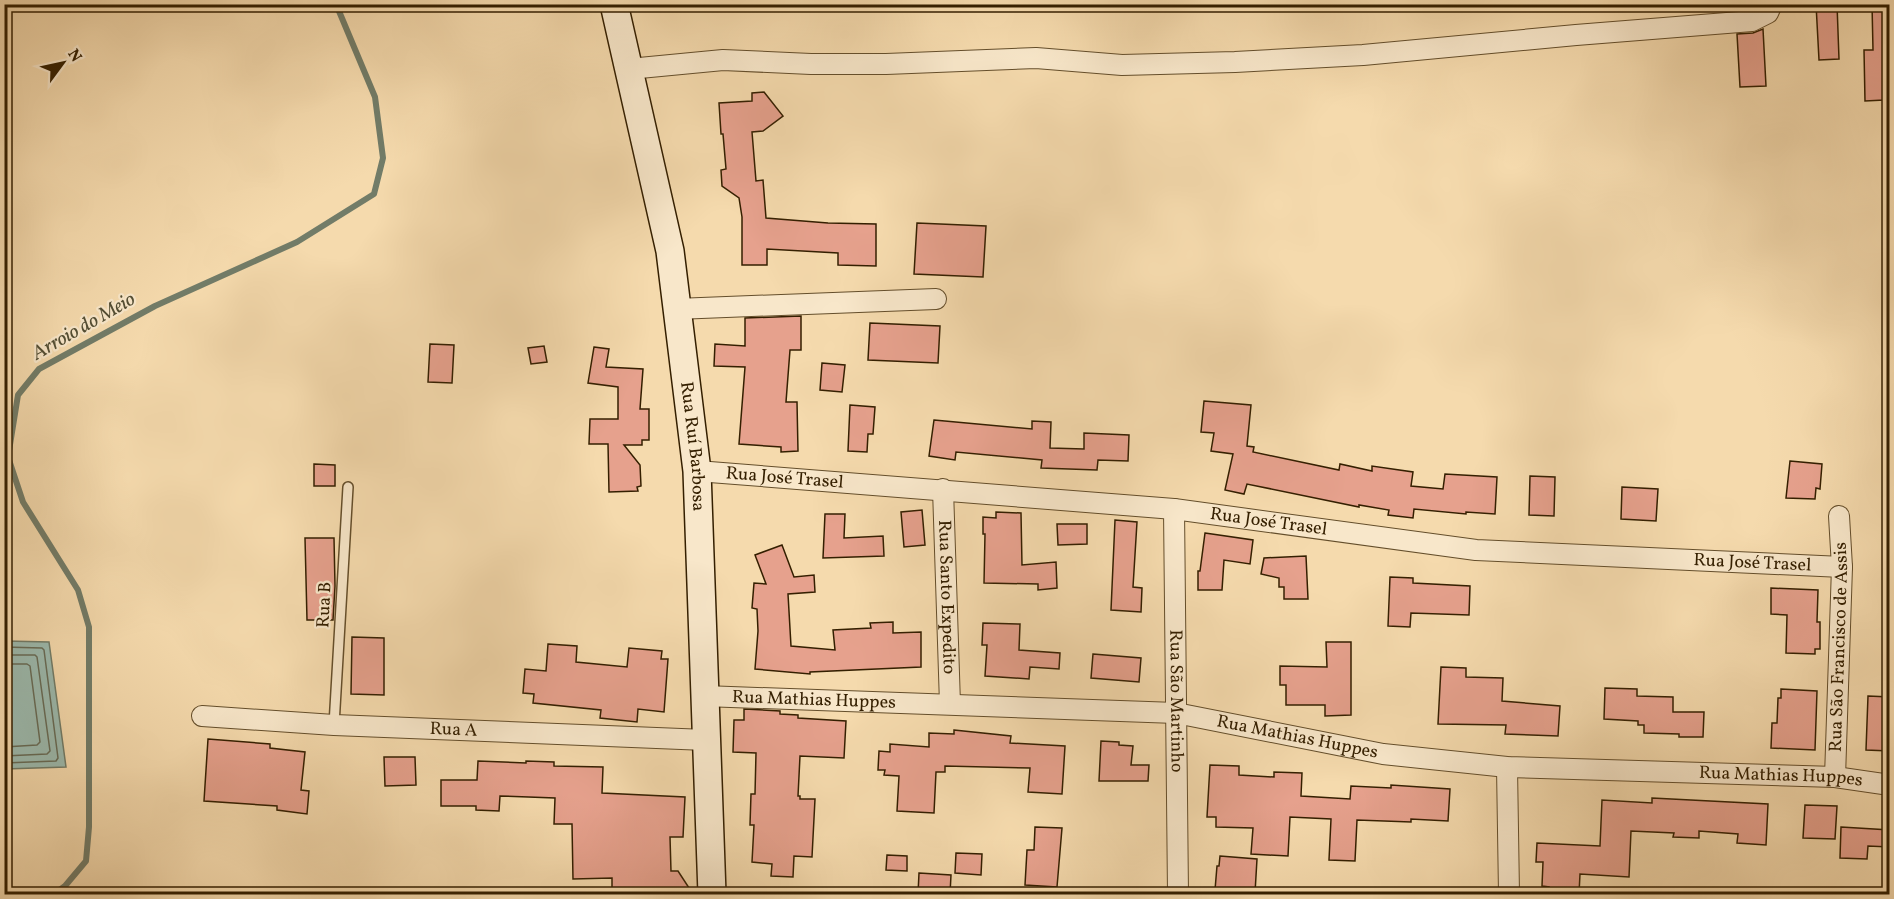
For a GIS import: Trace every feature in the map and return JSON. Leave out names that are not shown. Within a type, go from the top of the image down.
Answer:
[{"type":"main road","name":"Rua Ruí Barbosa","points":[[614,4],[670,251],[697,471],[712,894]]},
{"type":"street","points":[[629,69],[723,60],[875,64],[1036,58],[1122,65],[1363,55],[1752,21],[1768,13],[1772,4]]},
{"type":"street","points":[[676,309],[936,299]]},
{"type":"street","name":"Rua José Trasel","points":[[697,471],[1174,508],[1476,550],[1842,567]]},
{"type":"street","name":"Rua Santo Expedito","points":[[943,489],[950,704]]},
{"type":"street","name":"Rua São Martinho","points":[[1174,508],[1178,894]]},
{"type":"street","name":"Rua São Francisco de Assis","points":[[1835,777],[1842,567],[1839,516]]},
{"type":"street","name":"Rua Mathias Huppes","points":[[704,696],[1176,713],[1383,754],[1507,767],[1835,777],[1890,785]]},
{"type":"street","name":"Rua A","points":[[202,716],[334,725],[706,740]]},
{"type":"street","points":[[1507,767],[1509,894]]},
{"type":"lane","name":"Rua B","points":[[334,725],[348,486]]},
{"type":"water","points":[[5,641],[49,642],[66,767],[5,769]]},
{"type":"building","points":[[1816,4],[1837,4],[1839,59],[1819,60]]},
{"type":"building","points":[[1872,4],[1890,4],[1890,59],[1883,59],[1884,100],[1865,101],[1864,50],[1873,50]]},
{"type":"building","points":[[1763,29],[1766,86],[1740,87],[1737,34],[1753,33]]},
{"type":"building","points":[[764,92],[783,116],[763,131],[752,132],[756,181],[763,180],[766,218],[876,224],[876,266],[838,265],[838,253],[767,249],[767,265],[742,265],[742,217],[739,198],[722,186],[721,170],[726,169],[719,103],[752,101],[752,93]]},
{"type":"building","points":[[917,223],[986,226],[983,277],[914,274]]},
{"type":"building","points":[[801,316],[801,350],[790,350],[786,402],[797,402],[798,451],[781,452],[781,447],[739,444],[745,367],[714,366],[715,344],[745,346],[745,318]]},
{"type":"building","points":[[870,323],[940,326],[938,363],[868,360]]},
{"type":"building","points":[[430,344],[454,345],[452,383],[428,382]]},
{"type":"building","points":[[544,346],[547,362],[531,364],[528,348]]},
{"type":"building","points":[[594,347],[609,349],[606,367],[643,369],[640,409],[649,409],[649,440],[642,440],[642,445],[624,445],[640,465],[641,486],[637,487],[638,491],[609,492],[608,444],[589,444],[590,419],[618,419],[618,387],[588,383]]},
{"type":"building","points":[[822,363],[845,365],[842,392],[820,390]]},
{"type":"building","points":[[1204,401],[1251,405],[1247,446],[1254,447],[1253,452],[1339,470],[1340,464],[1372,471],[1372,466],[1413,472],[1411,486],[1443,489],[1445,474],[1497,477],[1495,514],[1414,509],[1413,518],[1388,515],[1389,510],[1359,505],[1359,507],[1247,484],[1244,494],[1225,490],[1233,454],[1211,451],[1214,433],[1201,432]]},
{"type":"building","points":[[850,405],[875,407],[873,434],[868,434],[867,452],[848,451]]},
{"type":"building","points":[[934,420],[1032,429],[1032,421],[1051,422],[1050,448],[1084,449],[1084,433],[1129,435],[1128,461],[1098,460],[1097,470],[1041,468],[1042,460],[956,452],[955,460],[929,456]]},
{"type":"building","points":[[1790,461],[1822,464],[1820,489],[1816,488],[1815,499],[1786,498]]},
{"type":"building","points":[[314,464],[335,465],[335,486],[314,486]]},
{"type":"building","points":[[1530,476],[1555,477],[1554,516],[1529,515]]},
{"type":"building","points":[[1622,487],[1658,489],[1656,521],[1621,519]]},
{"type":"building","points":[[922,510],[925,545],[904,547],[901,512]]},
{"type":"building","points":[[996,512],[1021,513],[1022,565],[1056,562],[1057,588],[1038,590],[1038,584],[984,583],[983,517],[996,518]]},
{"type":"building","points":[[825,514],[845,514],[844,538],[883,536],[884,556],[823,558]]},
{"type":"building","points":[[1115,520],[1137,522],[1133,587],[1142,588],[1141,612],[1111,610]]},
{"type":"building","points":[[1057,524],[1087,524],[1087,544],[1058,545]]},
{"type":"building","points":[[1205,533],[1253,540],[1250,564],[1224,560],[1222,590],[1198,590],[1198,571],[1200,571]]},
{"type":"building","points":[[305,538],[334,538],[333,620],[307,620]]},
{"type":"building","points":[[782,545],[794,577],[814,575],[815,592],[788,594],[791,646],[835,650],[833,630],[871,628],[870,623],[893,622],[893,633],[921,632],[921,667],[810,672],[810,674],[755,669],[758,631],[757,609],[752,608],[754,583],[766,584],[755,555]]},
{"type":"building","points":[[1306,556],[1308,599],[1284,599],[1284,587],[1279,587],[1279,578],[1261,574],[1264,558]]},
{"type":"building","points":[[1390,577],[1413,578],[1413,583],[1470,586],[1469,615],[1411,613],[1410,627],[1388,626]]},
{"type":"building","points":[[1771,588],[1818,590],[1817,622],[1820,622],[1820,649],[1815,649],[1815,654],[1786,653],[1787,615],[1771,614]]},
{"type":"building","points":[[983,623],[1020,624],[1019,650],[1060,653],[1059,669],[1030,667],[1029,679],[985,676],[987,645],[982,645]]},
{"type":"building","points":[[352,637],[384,638],[384,695],[351,694]]},
{"type":"building","points":[[1326,642],[1351,642],[1351,715],[1325,716],[1325,705],[1286,705],[1286,685],[1280,685],[1280,666],[1327,667]]},
{"type":"building","points":[[548,644],[577,646],[576,662],[627,667],[629,648],[662,651],[661,659],[668,659],[664,712],[638,709],[637,722],[600,718],[601,710],[533,703],[534,694],[523,693],[525,669],[546,671]]},
{"type":"building","points":[[1093,654],[1141,658],[1139,682],[1091,678]]},
{"type":"building","points":[[1441,667],[1466,668],[1466,677],[1503,678],[1502,701],[1560,706],[1558,736],[1505,734],[1506,725],[1438,724]]},
{"type":"building","points":[[1605,688],[1637,689],[1637,696],[1673,697],[1673,712],[1704,712],[1703,737],[1644,733],[1644,725],[1638,725],[1638,721],[1604,719]]},
{"type":"building","points":[[1781,689],[1817,691],[1815,750],[1771,748],[1772,723],[1777,723],[1778,698],[1781,698]]},
{"type":"building","points":[[1868,696],[1890,697],[1890,751],[1866,750]]},
{"type":"building","points":[[744,709],[780,711],[780,714],[798,715],[798,718],[846,721],[844,758],[800,756],[798,796],[800,799],[815,799],[812,857],[794,856],[793,877],[771,876],[772,864],[752,862],[754,825],[750,825],[751,794],[755,794],[756,753],[733,752],[734,720],[744,720]]},
{"type":"building","points":[[954,730],[1011,736],[1010,743],[1065,746],[1062,794],[1028,792],[1030,768],[945,766],[945,772],[936,772],[934,813],[897,811],[899,776],[884,775],[885,770],[878,770],[879,751],[890,752],[890,744],[929,747],[929,733],[954,734]]},
{"type":"building","points":[[208,739],[270,744],[270,748],[305,752],[301,790],[309,791],[307,814],[277,810],[277,806],[204,801]]},
{"type":"building","points":[[1101,741],[1133,746],[1131,765],[1149,765],[1148,781],[1099,781]]},
{"type":"building","points":[[384,757],[415,757],[416,785],[385,786]]},
{"type":"building","points":[[478,761],[554,762],[554,766],[603,767],[602,793],[685,797],[683,837],[670,837],[671,871],[678,871],[693,894],[612,894],[612,878],[573,879],[572,824],[554,824],[555,798],[500,796],[499,811],[476,810],[476,806],[441,806],[441,780],[477,780]]},
{"type":"building","points":[[1210,765],[1239,766],[1239,775],[1274,777],[1274,772],[1302,773],[1301,796],[1350,799],[1351,786],[1391,788],[1391,785],[1450,789],[1448,821],[1357,820],[1355,861],[1329,860],[1331,819],[1290,817],[1288,856],[1251,854],[1253,828],[1216,827],[1216,817],[1207,817]]},
{"type":"building","points":[[1652,798],[1768,804],[1766,845],[1737,843],[1738,834],[1699,831],[1699,838],[1673,837],[1674,833],[1631,831],[1629,877],[1580,874],[1579,894],[1548,894],[1549,887],[1542,886],[1543,862],[1536,862],[1537,843],[1600,846],[1602,800],[1652,803]]},
{"type":"building","points":[[1805,805],[1837,806],[1835,839],[1803,838]]},
{"type":"building","points":[[1035,827],[1062,828],[1057,887],[1025,885],[1027,850],[1034,850]]},
{"type":"building","points":[[1841,827],[1890,830],[1890,847],[1868,846],[1867,859],[1840,858]]},
{"type":"building","points":[[956,853],[982,854],[981,875],[955,873]]},
{"type":"building","points":[[887,855],[907,856],[907,871],[886,870]]},
{"type":"building","points":[[1220,856],[1257,859],[1255,893],[1215,890]]},
{"type":"building","points":[[919,873],[951,875],[950,894],[918,894]]},
{"type":"waterway","name":"Arroio do Meio","points":[[54,894],[65,886],[86,861],[89,827],[89,627],[78,590],[23,502],[8,457],[18,395],[39,369],[155,306],[297,242],[374,194],[383,158],[375,97],[336,4]]}]
